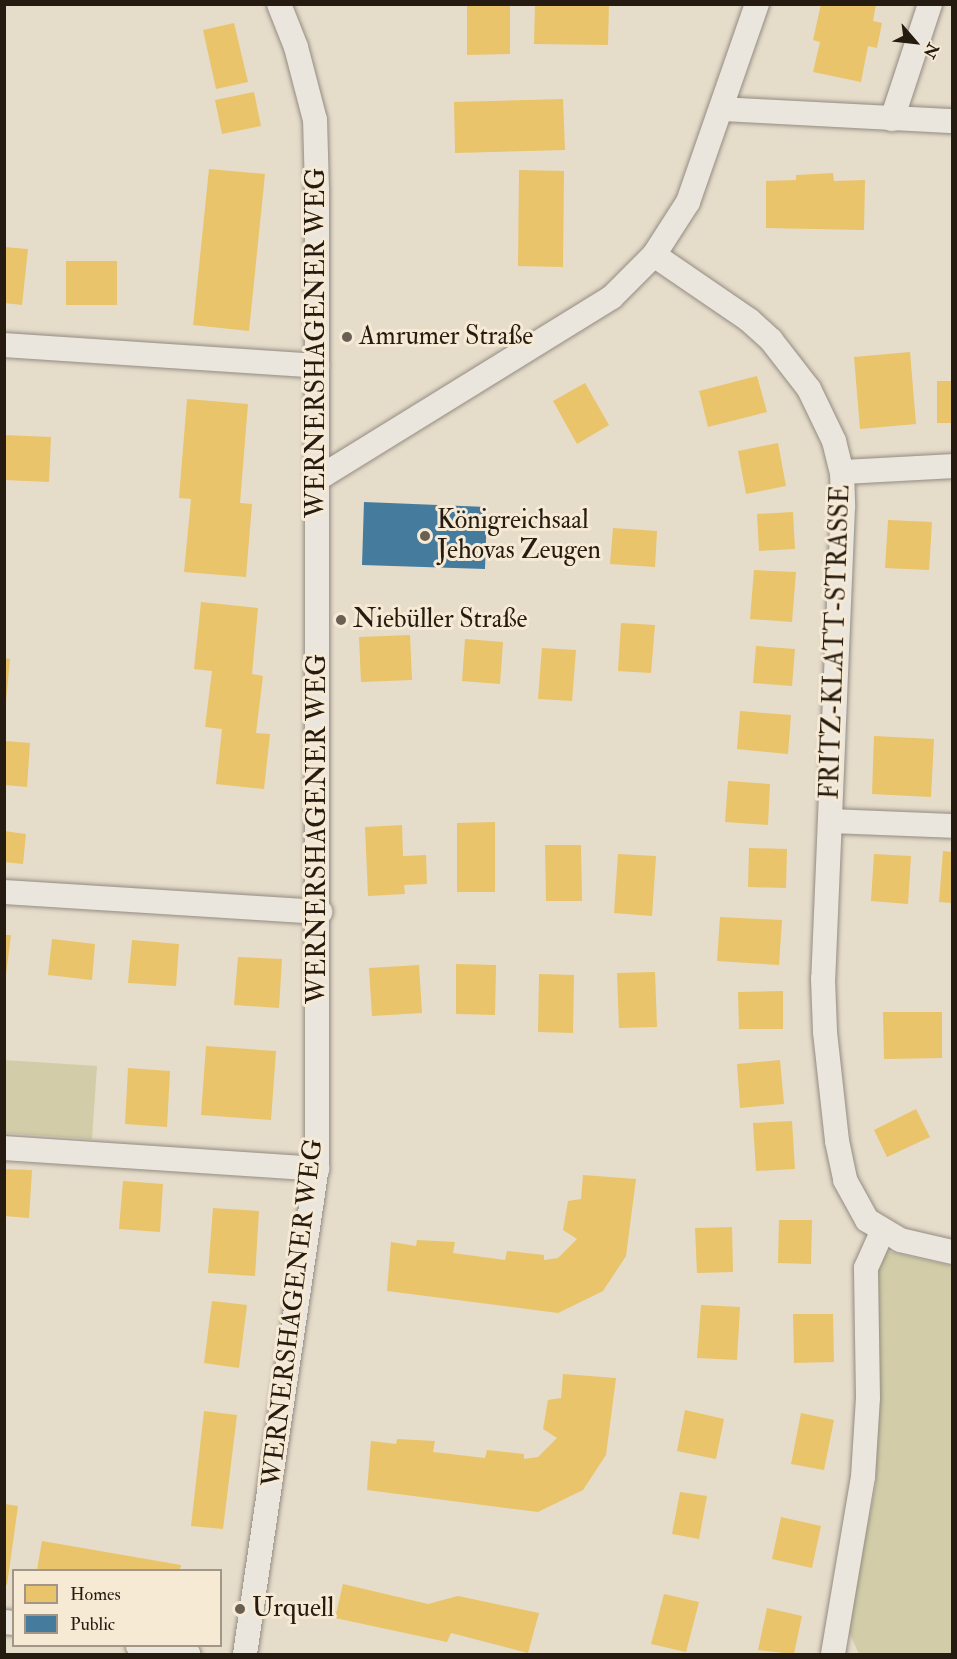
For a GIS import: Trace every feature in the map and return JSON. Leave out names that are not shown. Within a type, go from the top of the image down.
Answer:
[{"type":"street","name":"WERNERSHAGENER WEG","points":[[245,1654],[317,1169],[320,912],[315,120],[296,47],[279,4]]},
{"type":"street","points":[[319,478],[612,297],[654,255],[688,202],[757,4]]},
{"type":"street","points":[[892,119],[930,4]]},
{"type":"street","points":[[721,110],[952,121]]},
{"type":"street","name":"FRITZ-KLATT-STRASSE","points":[[654,255],[749,321],[777,348],[822,412],[842,472],[824,979],[829,1087],[845,1180],[861,1212],[882,1232],[952,1252]]},
{"type":"street","points":[[4,345],[316,366]]},
{"type":"street","points":[[842,472],[952,466]]},
{"type":"street","name":"FRITZ-KLATT-STRASSE","points":[[830,821],[952,826]]},
{"type":"street","points":[[4,892],[320,912]]},
{"type":"street","points":[[4,1148],[317,1169]]},
{"type":"street","points":[[833,1654],[863,1478],[868,1398],[866,1268],[882,1232]]},
{"type":"street","points":[[144,1647],[188,1654]]},
{"type":"shaded area","points":[[4,1060],[97,1066],[92,1139],[5,1133]]},
{"type":"shaded area","points":[[886,1251],[952,1266],[952,1654],[859,1654],[847,1628],[876,1484],[878,1258]]},
{"type":"building: Homes","points":[[467,4],[510,4],[510,54],[467,55]]},
{"type":"building: Homes","points":[[535,4],[609,4],[608,45],[534,44]]},
{"type":"building: Homes","points":[[821,4],[876,4],[873,21],[882,23],[877,48],[868,46],[861,82],[813,72],[820,42],[813,40]]},
{"type":"building: Homes","points":[[234,23],[248,82],[216,89],[203,30]]},
{"type":"building: Homes","points":[[254,92],[261,126],[222,134],[215,100]]},
{"type":"building: Homes","points":[[563,99],[565,150],[455,153],[454,102]]},
{"type":"building: Homes","points":[[209,169],[265,174],[249,331],[193,325]]},
{"type":"building: Homes","points":[[519,170],[564,171],[563,267],[518,266]]},
{"type":"building: Homes","points":[[833,173],[834,181],[865,180],[864,230],[766,228],[766,181],[796,180],[796,175]]},
{"type":"building: Homes","points":[[4,247],[28,249],[22,305],[4,303]]},
{"type":"building: Homes","points":[[66,261],[117,261],[117,305],[66,305]]},
{"type":"building: Homes","points":[[910,352],[916,424],[860,429],[854,357]]},
{"type":"building: Homes","points":[[757,376],[767,412],[708,427],[699,391]]},
{"type":"building: Homes","points":[[937,381],[952,381],[952,423],[937,423]]},
{"type":"building: Homes","points":[[585,383],[609,425],[577,444],[553,401]]},
{"type":"building: Homes","points":[[187,399],[248,404],[240,503],[252,504],[246,577],[184,572],[191,499],[179,498]]},
{"type":"building: Homes","points":[[4,435],[51,437],[49,482],[4,480]]},
{"type":"building: Homes","points":[[778,443],[786,486],[746,494],[738,451]]},
{"type":"building: Homes","points":[[793,512],[795,549],[759,551],[757,514]]},
{"type":"building: Homes","points":[[888,520],[932,522],[929,570],[885,568]]},
{"type":"building: Homes","points":[[613,528],[657,531],[655,567],[610,564]]},
{"type":"building: Homes","points":[[754,570],[796,572],[792,622],[750,619]]},
{"type":"building: Homes","points":[[201,602],[258,608],[252,674],[263,676],[256,733],[270,734],[264,789],[216,784],[222,729],[205,727],[212,671],[194,669]]},
{"type":"building: Homes","points":[[621,623],[655,625],[651,673],[618,671]]},
{"type":"building: Homes","points":[[410,635],[412,680],[361,682],[359,637]]},
{"type":"building: Homes","points":[[465,639],[503,642],[500,684],[462,681]]},
{"type":"building: Homes","points":[[756,646],[795,649],[792,686],[753,683]]},
{"type":"building: Homes","points":[[542,648],[576,650],[572,701],[538,699]]},
{"type":"building: Homes","points":[[4,658],[10,659],[6,702],[4,702]]},
{"type":"building: Homes","points":[[740,711],[791,715],[788,754],[737,749]]},
{"type":"building: Homes","points":[[874,736],[934,739],[931,797],[872,794]]},
{"type":"building: Homes","points":[[5,741],[30,743],[27,787],[5,785]]},
{"type":"building: Homes","points":[[728,781],[770,784],[768,825],[725,822]]},
{"type":"building: Homes","points":[[495,822],[495,892],[457,892],[457,823]]},
{"type":"building: Homes","points":[[402,825],[403,856],[426,855],[427,884],[404,885],[405,894],[368,896],[365,827]]},
{"type":"building: Homes","points":[[4,831],[26,834],[23,864],[4,862]]},
{"type":"building: Homes","points":[[545,845],[581,845],[582,901],[546,901]]},
{"type":"building: Homes","points":[[749,848],[787,849],[786,888],[748,887]]},
{"type":"building: Homes","points":[[943,851],[952,852],[952,903],[939,902]]},
{"type":"building: Homes","points":[[618,854],[656,856],[652,916],[614,913]]},
{"type":"building: Homes","points":[[874,854],[911,856],[908,904],[871,901]]},
{"type":"building: Homes","points":[[720,917],[782,920],[779,965],[717,961]]},
{"type":"building: Homes","points":[[4,935],[11,935],[6,975],[4,975]]},
{"type":"building: Homes","points":[[52,939],[95,944],[92,980],[48,975]]},
{"type":"building: Homes","points":[[132,940],[179,944],[176,986],[128,983]]},
{"type":"building: Homes","points":[[238,957],[282,959],[279,1008],[234,1005]]},
{"type":"building: Homes","points":[[456,964],[496,965],[495,1015],[456,1014]]},
{"type":"building: Homes","points":[[419,965],[422,1013],[372,1016],[369,968]]},
{"type":"building: Homes","points":[[655,972],[657,1027],[619,1028],[617,973]]},
{"type":"building: Homes","points":[[539,974],[574,975],[573,1033],[538,1032]]},
{"type":"building: Homes","points":[[783,991],[783,1029],[739,1029],[738,992]]},
{"type":"building: Homes","points":[[883,1012],[942,1012],[942,1058],[884,1059]]},
{"type":"building: Homes","points":[[206,1046],[276,1051],[271,1120],[201,1115]]},
{"type":"building: Homes","points":[[780,1060],[784,1104],[740,1108],[737,1064]]},
{"type":"building: Homes","points":[[128,1068],[170,1071],[167,1127],[125,1124]]},
{"type":"building: Homes","points":[[916,1109],[930,1137],[887,1157],[874,1130]]},
{"type":"building: Homes","points":[[792,1121],[795,1169],[756,1171],[753,1123]]},
{"type":"building: Homes","points":[[4,1169],[32,1170],[29,1218],[4,1216]]},
{"type":"building: Homes","points":[[583,1175],[636,1179],[626,1256],[603,1291],[558,1313],[387,1291],[391,1242],[416,1246],[417,1240],[455,1242],[453,1253],[505,1260],[507,1251],[544,1255],[544,1260],[558,1258],[577,1239],[563,1230],[568,1201],[581,1199]]},
{"type":"building: Homes","points":[[123,1181],[163,1184],[160,1232],[119,1229]]},
{"type":"building: Homes","points":[[213,1208],[259,1211],[255,1276],[208,1273]]},
{"type":"building: Homes","points":[[779,1220],[812,1220],[811,1264],[778,1263]]},
{"type":"building: Homes","points":[[732,1227],[733,1272],[697,1273],[695,1228]]},
{"type":"building: Homes","points":[[212,1301],[247,1305],[239,1368],[204,1363]]},
{"type":"building: Homes","points":[[701,1305],[740,1307],[737,1360],[697,1358]]},
{"type":"building: Homes","points":[[793,1314],[833,1314],[834,1362],[794,1363]]},
{"type":"building: Homes","points":[[563,1374],[616,1378],[606,1455],[583,1490],[538,1512],[367,1490],[371,1441],[396,1444],[397,1439],[435,1441],[433,1452],[485,1458],[487,1450],[524,1454],[524,1459],[538,1457],[557,1438],[543,1429],[548,1400],[561,1398]]},
{"type":"building: Homes","points":[[685,1410],[724,1419],[716,1459],[677,1451]]},
{"type":"building: Homes","points":[[204,1411],[237,1415],[223,1529],[191,1526]]},
{"type":"building: Homes","points":[[801,1413],[834,1420],[824,1470],[791,1464]]},
{"type":"building: Homes","points":[[680,1492],[707,1496],[699,1539],[672,1534]]},
{"type":"building: Homes","points":[[5,1504],[18,1506],[7,1585],[5,1584]]},
{"type":"building: Homes","points":[[781,1517],[821,1526],[812,1568],[772,1559]]},
{"type":"building: Homes","points":[[42,1541],[181,1565],[180,1569],[37,1569]]},
{"type":"building: Homes","points":[[343,1584],[428,1604],[458,1596],[539,1613],[528,1653],[451,1633],[447,1642],[335,1618]]},
{"type":"building: Homes","points":[[664,1594],[699,1602],[686,1652],[651,1644]]},
{"type":"building: Homes","points":[[767,1608],[802,1616],[794,1654],[758,1650]]},
{"type":"building: Public","name":"Königreichsaal Jehovas Zeugen","points":[[364,502],[487,507],[485,569],[362,565]]},
{"type":"place","name":"Amrumer Straße","points":[[347,337]]},
{"type":"place","name":"Königreichsaal Jehovas Zeugen","points":[[425,536]]},
{"type":"place","name":"Niebüller Straße","points":[[341,620]]},
{"type":"place","name":"Urquell","points":[[240,1609]]}]
